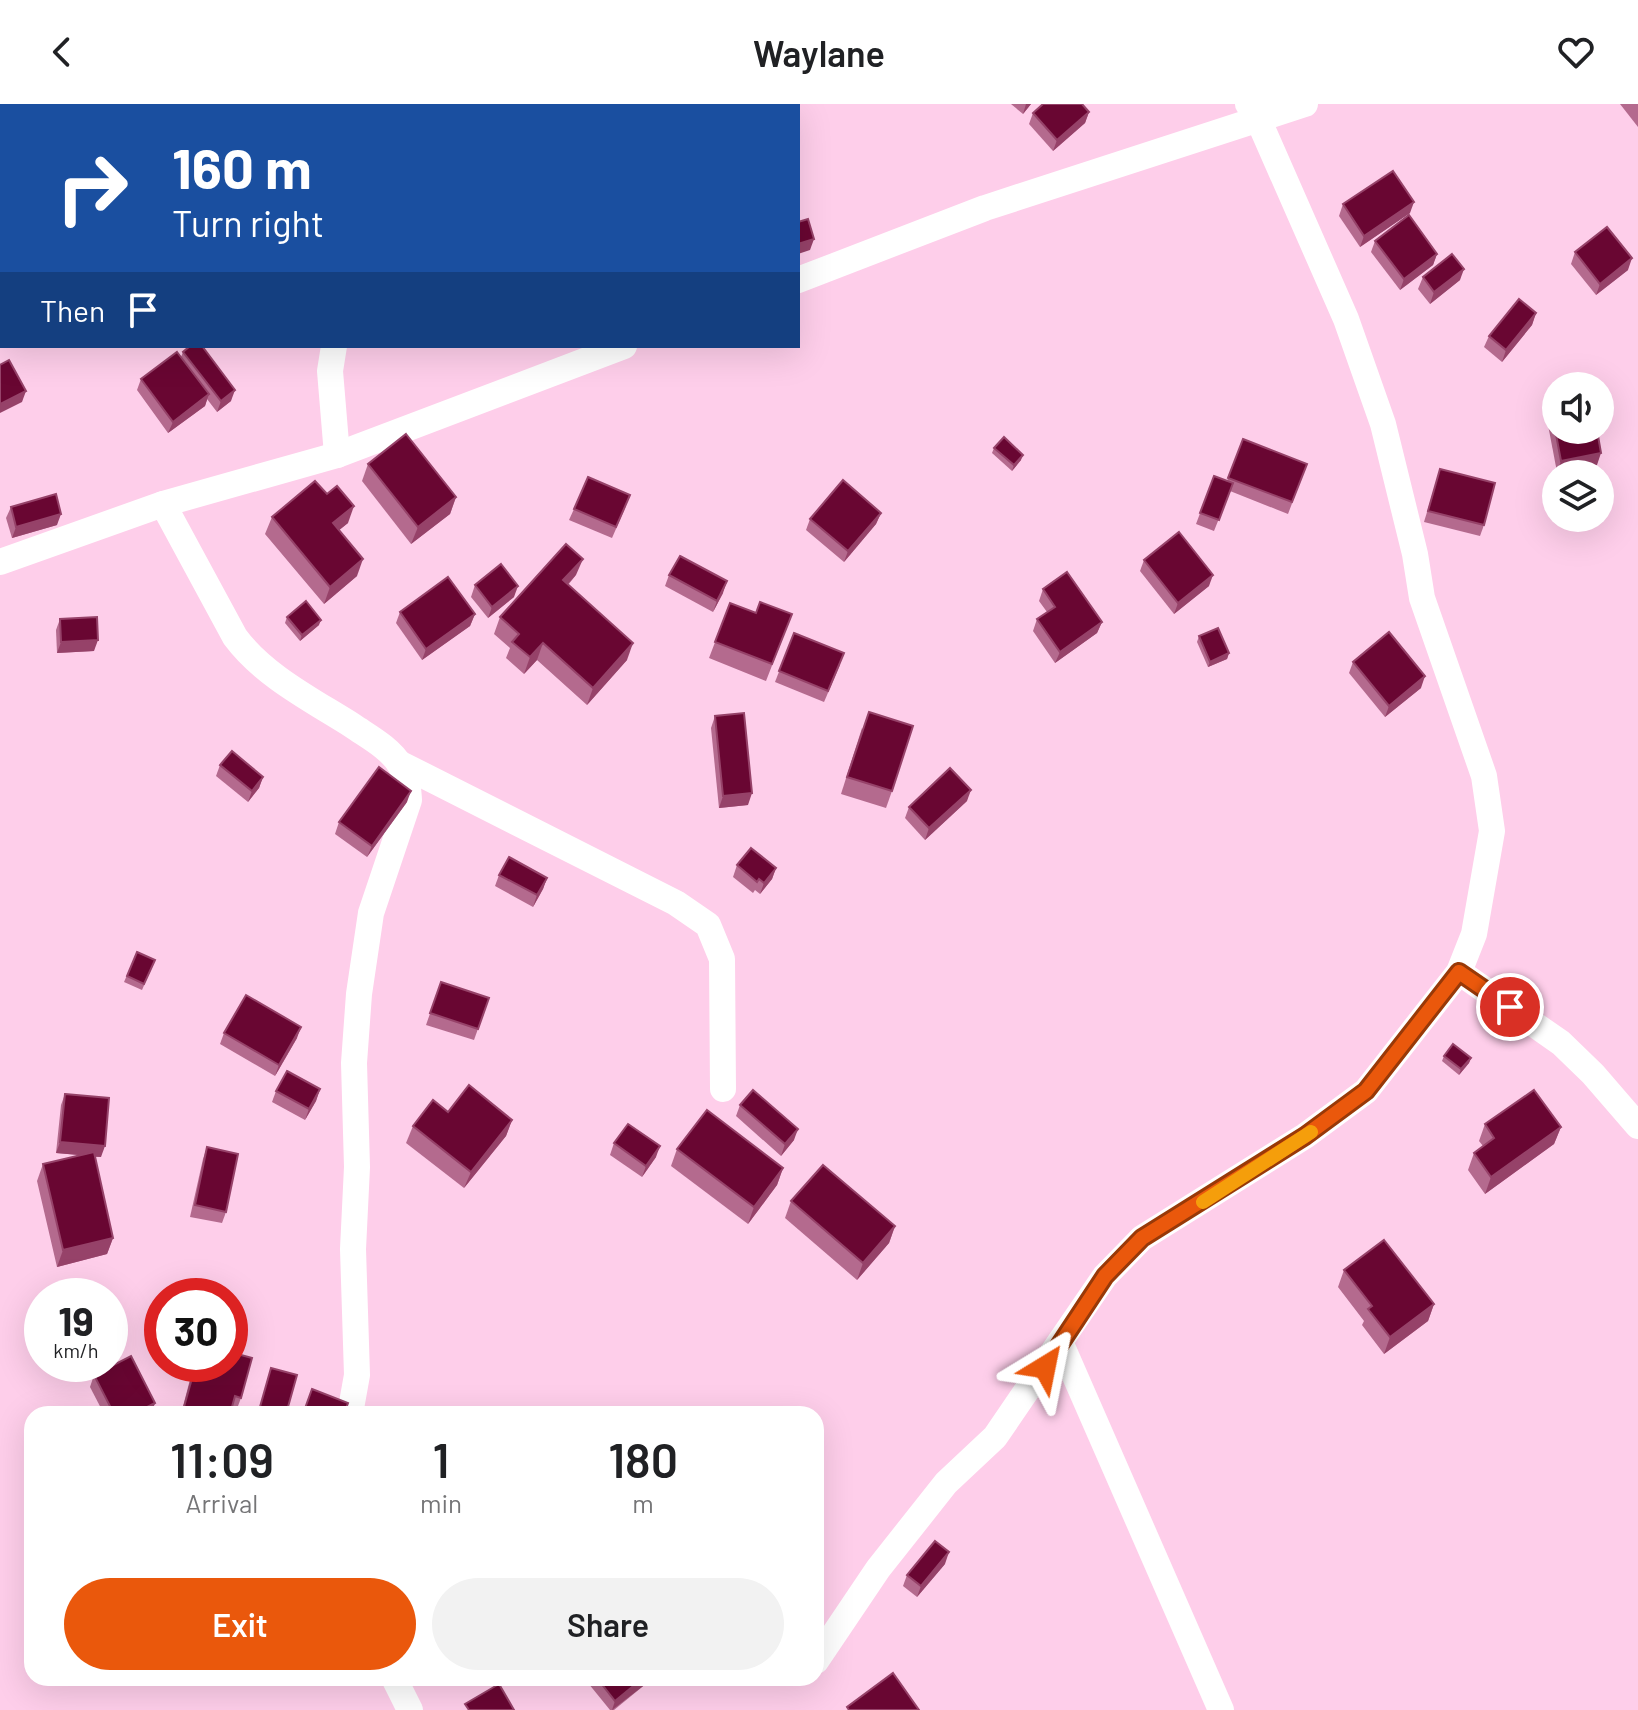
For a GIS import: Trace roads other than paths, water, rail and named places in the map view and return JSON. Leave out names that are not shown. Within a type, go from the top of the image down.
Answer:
[{"type":"street","points":[[800,279],[985,208],[1254,112],[1305,104]]},
{"type":"street","points":[[824,1649],[878,1569],[946,1483],[995,1437],[1105,1276],[1142,1238],[1294,1144],[1366,1091],[1459,972],[1474,934],[1492,831],[1484,776],[1422,598],[1415,554],[1383,424],[1346,319],[1254,112]]},
{"type":"street","points":[[334,348],[330,384],[337,455]]},
{"type":"street","points":[[0,562],[163,504],[337,455],[619,348]]},
{"type":"street","points":[[163,504],[235,637],[248,654],[271,673],[381,744],[399,763],[408,781],[409,800],[371,913],[359,994],[354,1063],[357,1167],[353,1249],[357,1375],[351,1406]]},
{"type":"street","points":[[399,763],[676,903],[708,925],[722,959],[723,1089]]},
{"type":"street","points":[[1459,972],[1561,1043],[1638,1126]]},
{"type":"street","points":[[1061,1344],[1221,1710]]},
{"type":"street","points":[[398,1686],[410,1710]]}]
